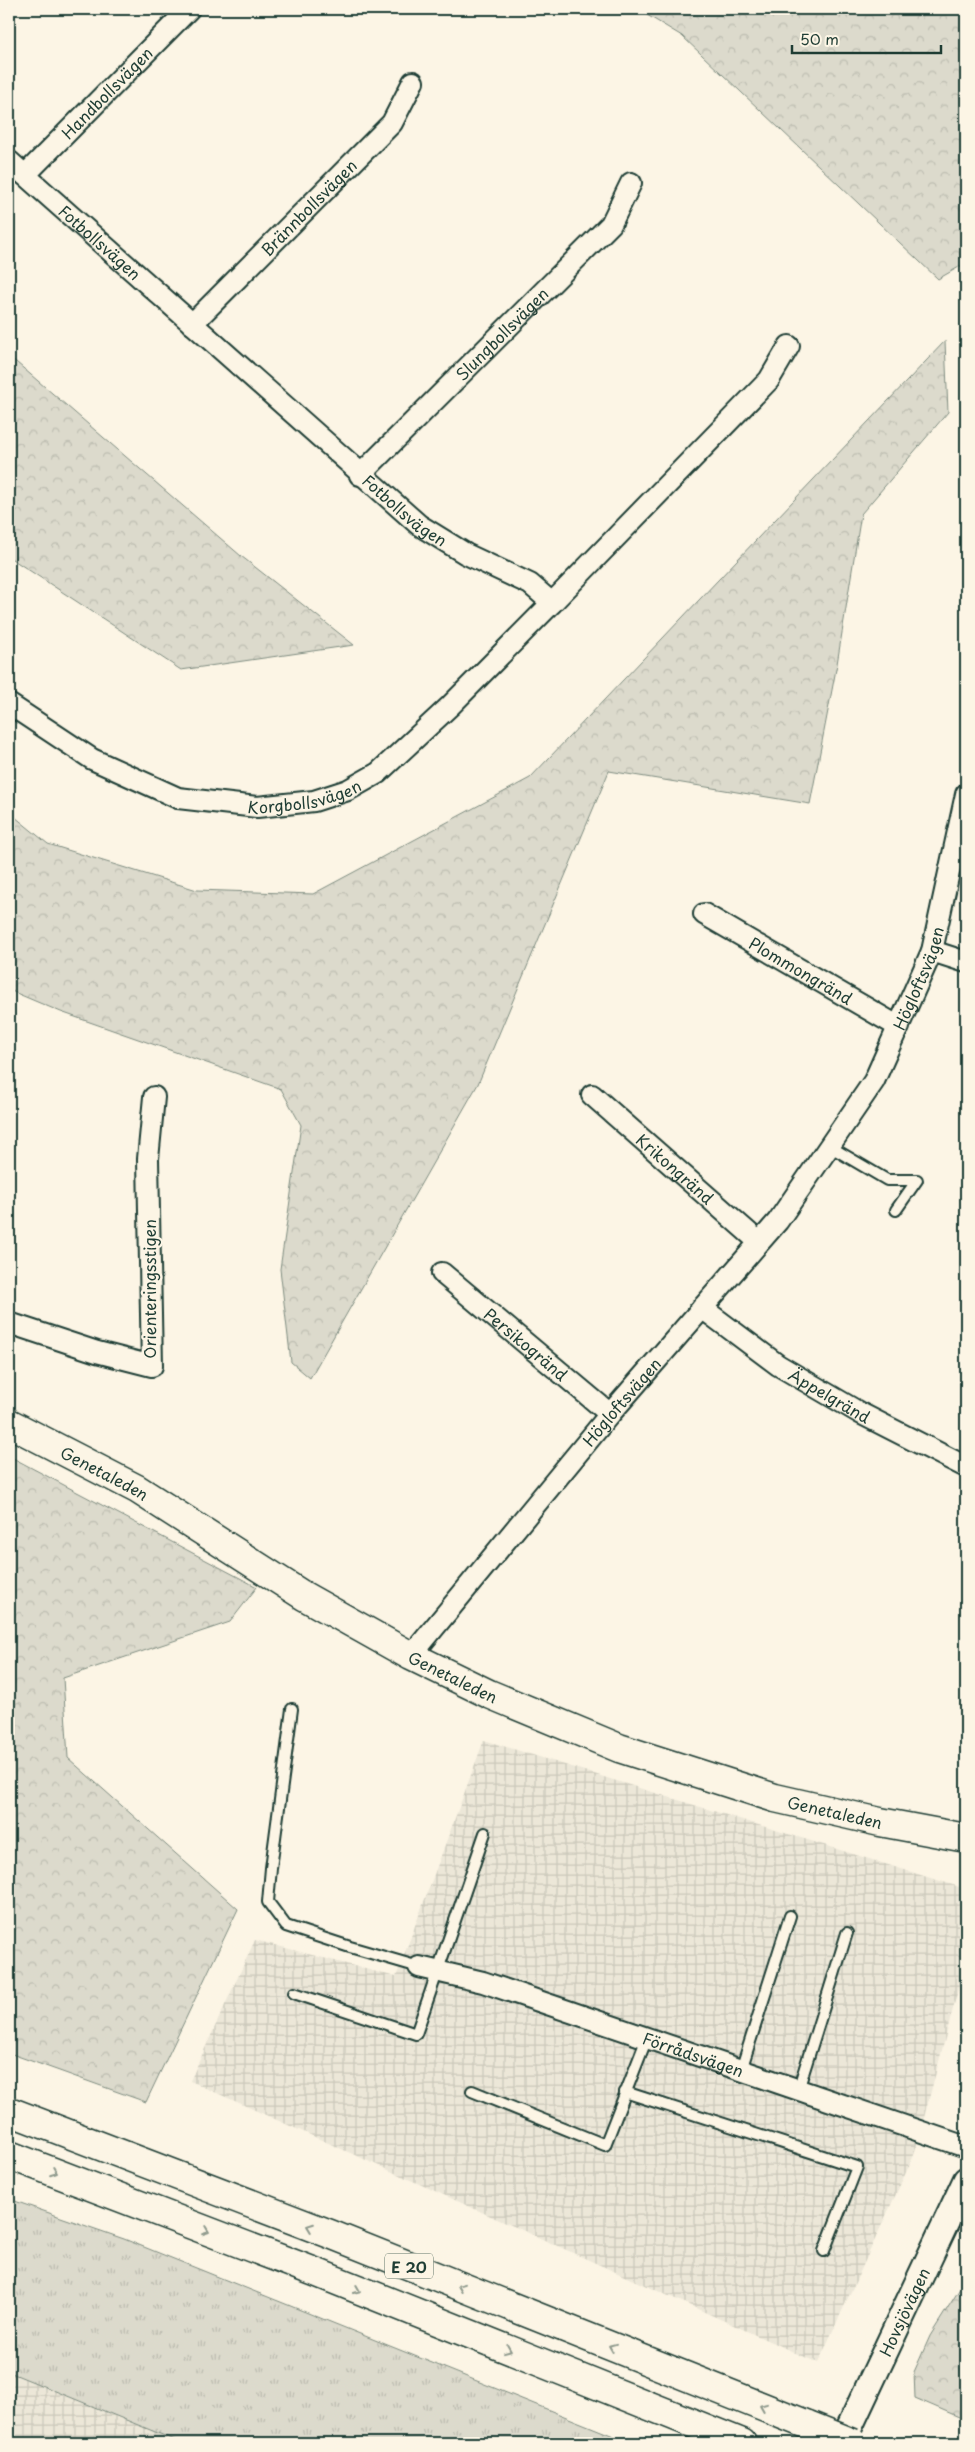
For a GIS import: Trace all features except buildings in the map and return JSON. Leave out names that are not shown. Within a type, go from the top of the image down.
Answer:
[{"type":"main road","name":"Genetaleden","points":[[9,1422],[137,1489],[304,1596],[411,1656],[489,1694],[619,1748],[775,1798],[880,1822],[958,1834]]},
{"type":"main road","name":"E 20","points":[[9,2111],[330,2234],[853,2443]]},
{"type":"main road","name":"E 20","points":[[9,2155],[315,2272],[742,2443]]},
{"type":"street","name":"Handbollsvägen","points":[[25,176],[189,9]]},
{"type":"street","name":"Brännbollsvägen","points":[[192,324],[392,124],[413,82]]},
{"type":"street","name":"Fotbollsvägen","points":[[9,161],[419,526],[466,554],[530,584],[552,603]]},
{"type":"street","name":"Slungbollsvägen","points":[[360,475],[611,224],[631,183]]},
{"type":"street","points":[[552,603],[769,380],[790,346]]},
{"type":"street","name":"Korgbollsvägen","points":[[9,704],[92,760],[178,798],[257,807],[314,801],[348,790],[378,773],[450,706],[552,603]]},
{"type":"street","name":"Högloftsvägen","points":[[411,1656],[610,1414],[778,1221],[874,1081],[932,951],[966,794]]},
{"type":"street","name":"Plommongränd","points":[[704,914],[899,1027]]},
{"type":"street","points":[[932,951],[966,962]]},
{"type":"street","name":"Krikongränd","points":[[592,1095],[759,1242]]},
{"type":"street","name":"Orienteringsstigen","points":[[9,1323],[97,1352],[152,1366],[148,1158],[154,1097]]},
{"type":"street","name":"Persikogränd","points":[[442,1273],[610,1414]]},
{"type":"street","name":"Äppelgränd","points":[[702,1308],[778,1365],[860,1413],[966,1467]]},
{"type":"street","name":"Förrådsvägen","points":[[419,1966],[483,1982],[966,2147]]},
{"type":"street","name":"Hovsjövägen","points":[[842,2443],[966,2180]]},
{"type":"lane","points":[[829,1146],[887,1180],[916,1180],[896,1210]]},
{"type":"lane","points":[[292,1709],[270,1868],[268,1902],[286,1926],[350,1947],[419,1966]]},
{"type":"lane","points":[[294,1993],[416,2034],[485,1833]]},
{"type":"lane","points":[[741,2070],[790,1916]]},
{"type":"lane","points":[[798,2090],[847,1933]]},
{"type":"lane","points":[[472,2091],[605,2145],[647,2038]]},
{"type":"lane","points":[[626,2092],[857,2167],[824,2251]]},
{"type":"shaded area","points":[[484,1740],[966,1889],[966,1960],[914,2155],[818,2363],[190,2081],[255,1940],[396,1977]]},
{"type":"shaded area","points":[[9,2372],[182,2443],[9,2443]]},
{"type":"green space","points":[[637,9],[966,9],[966,263],[938,279],[682,36]]},
{"type":"green space","points":[[945,341],[948,412],[861,514],[837,664],[810,804],[609,771],[478,1084],[310,1378],[291,1362],[280,1269],[301,1125],[281,1089],[61,1012],[9,990],[9,812],[48,844],[197,890],[313,894],[530,778]]},
{"type":"green space","points":[[9,356],[241,556],[354,645],[181,670],[9,557]]},
{"type":"green space","points":[[9,1456],[257,1587],[230,1622],[63,1678],[68,1758],[238,1909],[146,2102],[9,2053]]},
{"type":"green space","points":[[9,2199],[124,2239],[631,2443],[182,2443],[9,2372]]},
{"type":"green space","points":[[966,2279],[966,2420],[915,2398],[914,2372],[930,2336]]}]
